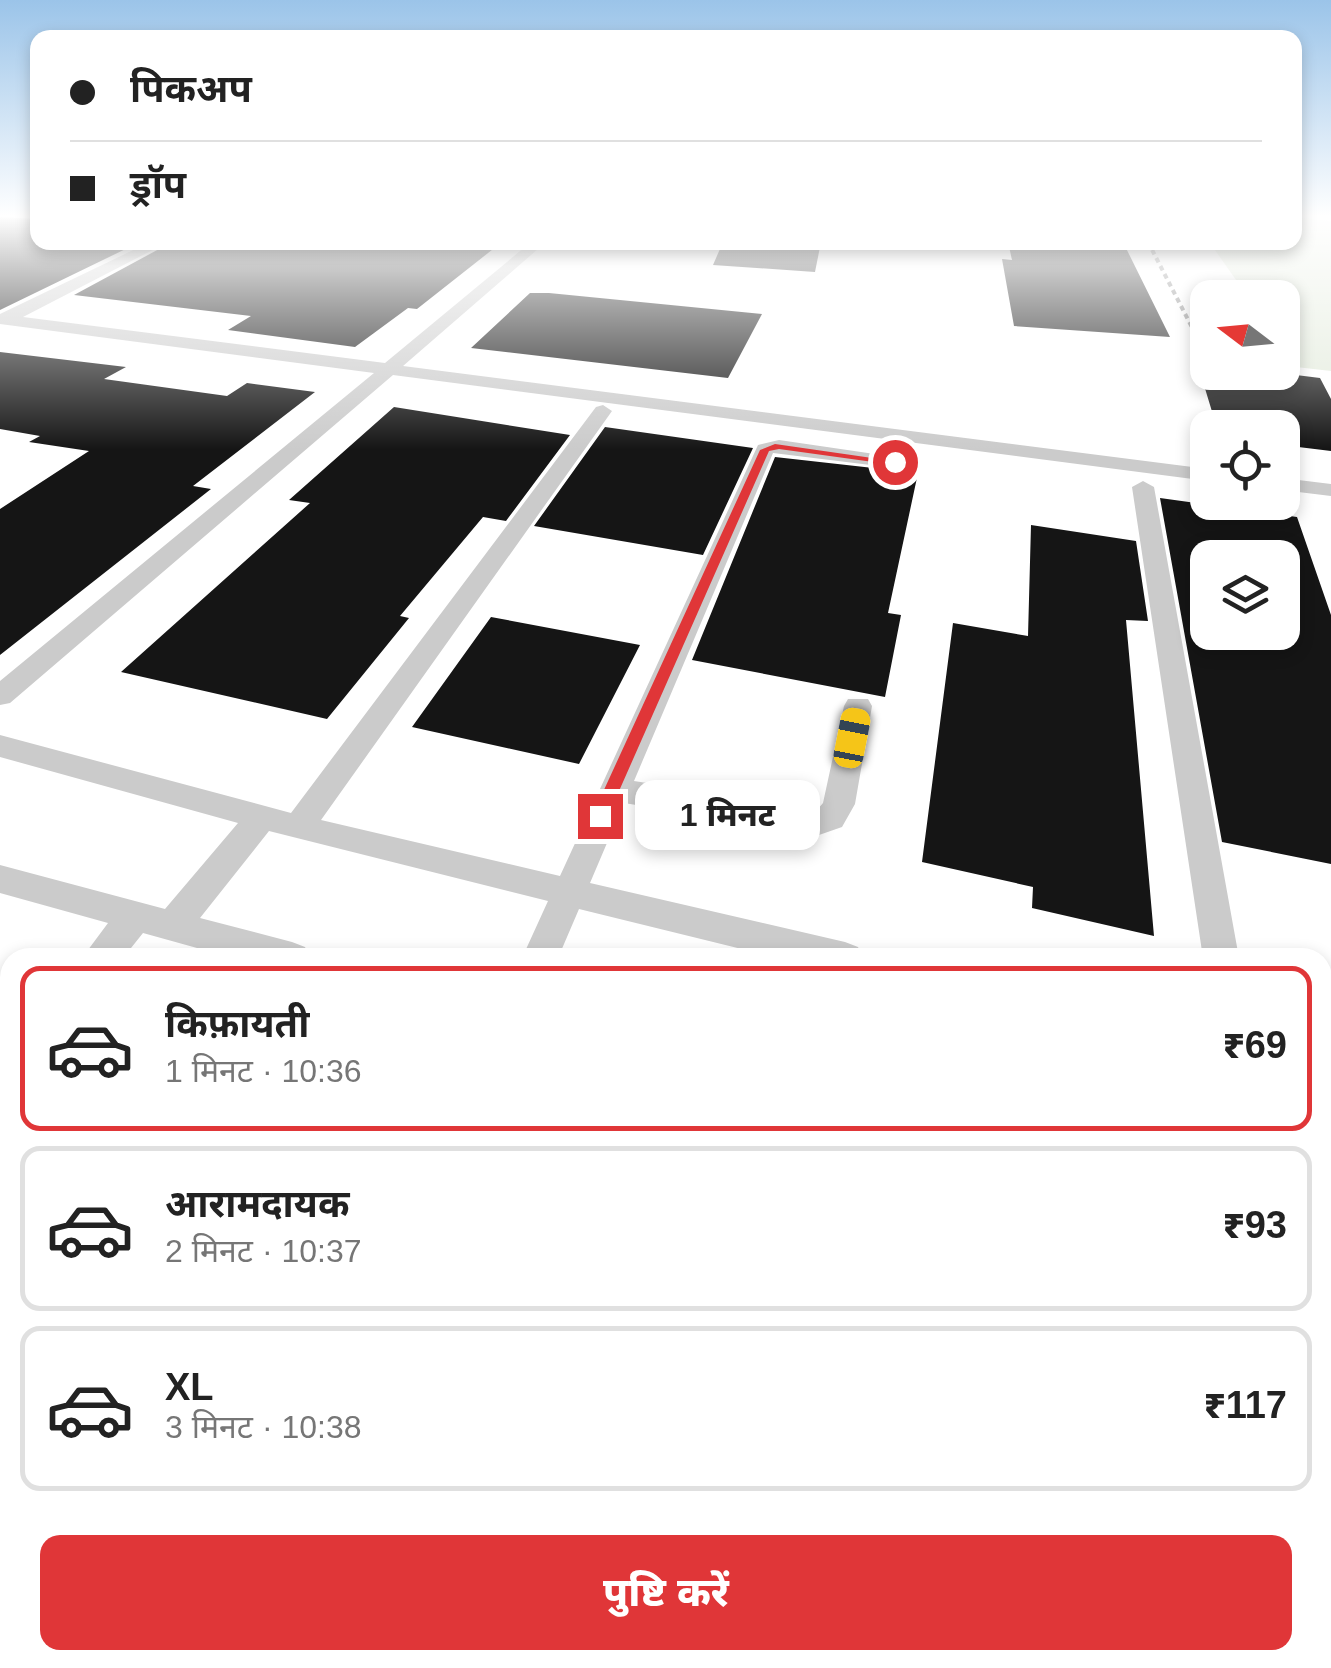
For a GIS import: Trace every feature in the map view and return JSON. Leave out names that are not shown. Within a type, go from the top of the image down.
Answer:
[{"type":"street","points":[[2,320],[54,295]]},
{"type":"street","points":[[0,696],[478,295]]},
{"type":"street","points":[[2,320],[1190,473]]},
{"type":"street","points":[[298,827],[603,411]]},
{"type":"street","points":[[544,948],[765,450],[778,446],[895,462]]},
{"type":"street","points":[[1300,486],[1331,490]]},
{"type":"street","points":[[1143,488],[1219,948]]},
{"type":"street","points":[[612,789],[819,823],[831,818],[839,804],[858,706]]},
{"type":"street","points":[[0,746],[298,827],[803,948]]},
{"type":"street","points":[[174,925],[262,817]]},
{"type":"street","points":[[0,879],[256,948]]},
{"type":"street","points":[[109,948],[136,916]]},
{"type":"green space","points":[[1300,295],[1331,295],[1331,371],[1300,367]]},
{"type":"building","points":[[0,295],[31,295],[0,310]]},
{"type":"building","points":[[74,295],[435,295],[417,309],[408,308],[355,347],[228,330],[251,316]]},
{"type":"building","points":[[528,295],[568,295],[762,314],[728,378],[471,348]]},
{"type":"building","points":[[1008,295],[1149,295],[1170,337],[1014,326]]},
{"type":"building","points":[[0,352],[126,367],[104,379],[227,396],[247,383],[315,392],[193,486],[211,489],[0,655],[0,509],[89,451],[29,442],[40,436],[0,429]]},
{"type":"building","points":[[1300,376],[1320,378],[1331,399],[1331,451],[1300,447],[1300,410],[1212,410],[1205,390],[1300,390]]},
{"type":"building","points":[[394,407],[570,435],[506,521],[483,517],[400,616],[409,618],[327,719],[121,672],[310,503],[289,500]]},
{"type":"building","points":[[605,427],[753,448],[703,555],[534,526]]},
{"type":"building","points":[[775,457],[918,473],[888,613],[901,615],[885,697],[692,660]]},
{"type":"building","points":[[1160,498],[1190,502],[1190,520],[1298,520],[1331,615],[1331,864],[1222,842]]},
{"type":"building","points":[[1031,525],[1136,541],[1148,621],[1126,620],[1154,936],[1032,908],[1033,887],[922,862],[953,623],[1028,636]]},
{"type":"building","points":[[491,617],[640,645],[579,764],[412,727]]},
{"type":"railway","points":[[1175,295],[1190,323]]},
{"type":"route","points":[[600,816],[765,450],[778,446],[895,462]]}]
